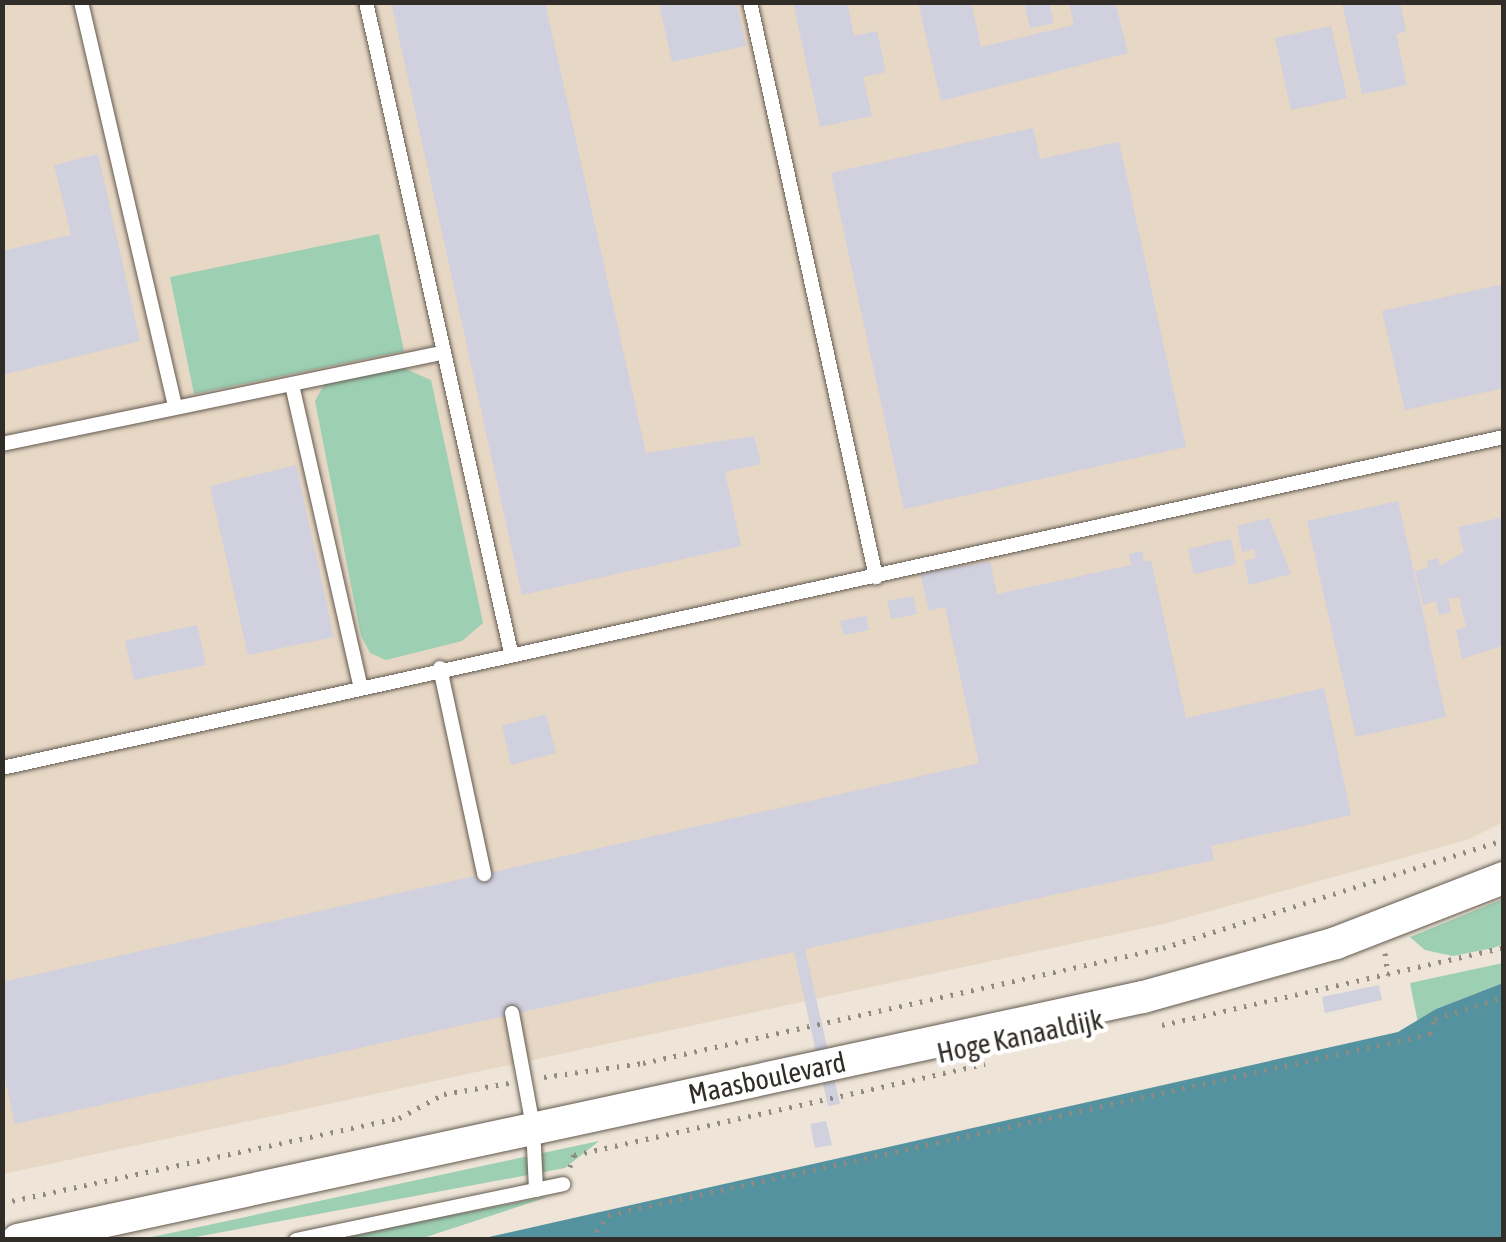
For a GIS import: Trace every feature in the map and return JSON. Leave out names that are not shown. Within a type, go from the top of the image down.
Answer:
[{"type":"street","name":"Maasboulevard","points":[[18,1240],[1143,997],[1336,943],[1504,878]]},
{"type":"lane","points":[[81,2],[176,407]]},
{"type":"lane","points":[[366,2],[440,353],[512,653]]},
{"type":"lane","points":[[750,2],[876,577]]},
{"type":"lane","points":[[2,444],[440,353]]},
{"type":"lane","points":[[292,385],[360,684]]},
{"type":"lane","points":[[2,768],[360,684],[876,577],[1504,437]]},
{"type":"lane","points":[[440,668],[484,874]]},
{"type":"lane","points":[[512,1013],[533,1126],[536,1190]]},
{"type":"lane","points":[[296,1240],[564,1184]]},
{"type":"path","points":[[2,1203],[399,1118],[444,1094],[643,1063],[1163,948],[1504,840]]},
{"type":"path","points":[[1156,1026],[1504,947]]},
{"type":"path","points":[[590,1240],[608,1214],[1430,1034],[1436,1019],[1504,997]]},
{"type":"path","name":"Hoge Kanaaldijk","points":[[564,1184],[574,1155],[1000,1060]]},
{"type":"shaded area","points":[[3,3],[1503,3],[1503,822],[1467,840],[1163,924],[3,1174]]},
{"type":"green space","points":[[379,234],[404,351],[194,394],[170,277]]},
{"type":"green space","points":[[399,366],[431,380],[483,623],[462,641],[386,660],[370,653],[361,636],[315,401],[325,383]]},
{"type":"green space","points":[[1503,899],[1503,944],[1453,956],[1425,950],[1410,937]]},
{"type":"green space","points":[[1503,963],[1503,983],[1436,1009],[1418,1023],[1410,983]]},
{"type":"green space","points":[[599,1141],[565,1168],[185,1239],[138,1240]]},
{"type":"green space","points":[[551,1196],[420,1239],[340,1239],[432,1219]]},
{"type":"water","points":[[1503,983],[1503,1239],[480,1239],[1398,1032],[1436,1009]]},
{"type":"building","points":[[391,2],[545,2],[646,453],[754,436],[761,464],[725,472],[741,546],[522,595]]},
{"type":"building","points":[[659,2],[736,2],[746,46],[672,62]]},
{"type":"building","points":[[793,2],[847,2],[854,36],[877,31],[886,72],[863,77],[872,116],[820,127]]},
{"type":"building","points":[[918,2],[971,2],[981,47],[1074,25],[1069,2],[1115,2],[1128,53],[941,101]]},
{"type":"building","points":[[1024,2],[1049,2],[1054,23],[1030,28]]},
{"type":"building","points":[[1342,2],[1400,2],[1406,31],[1396,34],[1407,85],[1362,94]]},
{"type":"building","points":[[1331,26],[1347,98],[1291,110],[1275,38]]},
{"type":"building","points":[[1033,128],[1040,159],[1119,142],[1186,447],[904,509],[831,173]]},
{"type":"building","points":[[98,154],[140,341],[2,375],[2,251],[71,235],[54,165]]},
{"type":"building","points":[[1504,284],[1504,388],[1405,410],[1382,311]]},
{"type":"building","points":[[296,465],[334,637],[248,655],[210,486]]},
{"type":"building","points":[[1398,501],[1446,717],[1356,737],[1307,521]]},
{"type":"building","points":[[1504,517],[1504,645],[1462,659],[1456,630],[1466,627],[1459,597],[1448,599],[1451,612],[1439,615],[1436,601],[1423,605],[1415,571],[1428,568],[1427,561],[1438,558],[1440,566],[1464,552],[1458,527]]},
{"type":"building","points":[[1269,518],[1291,574],[1249,585],[1244,561],[1256,558],[1254,549],[1242,552],[1237,526]]},
{"type":"building","points":[[1231,539],[1236,564],[1194,574],[1188,549]]},
{"type":"building","points":[[1142,551],[1144,562],[1151,560],[1186,718],[1324,688],[1351,815],[1211,846],[1214,860],[805,949],[840,1104],[828,1106],[794,952],[15,1124],[2,1066],[2,982],[979,763],[945,607],[929,611],[920,573],[990,562],[997,594],[1131,565],[1129,554]]},
{"type":"building","points":[[913,596],[917,614],[891,619],[887,601]]},
{"type":"building","points":[[866,616],[869,630],[844,635],[840,621]]},
{"type":"building","points":[[197,625],[206,665],[134,680],[125,641]]},
{"type":"building","points":[[546,714],[556,753],[511,765],[502,726]]},
{"type":"building","points":[[1379,985],[1382,1000],[1325,1013],[1322,997]]},
{"type":"building","points":[[826,1121],[832,1145],[815,1148],[810,1124]]}]
